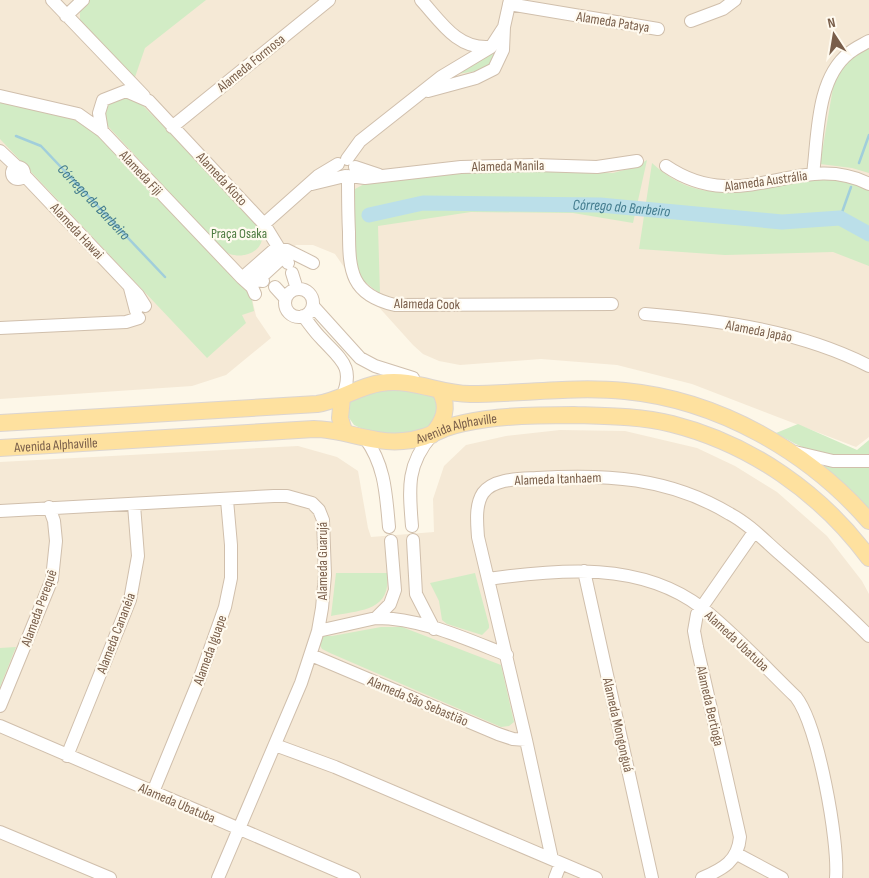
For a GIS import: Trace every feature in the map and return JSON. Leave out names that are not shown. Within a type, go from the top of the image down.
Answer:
[{"type":"main road","name":"Avenida Alphaville","points":[[0,423],[327,403],[366,386],[398,381],[413,382],[440,391],[468,394],[593,390],[656,396],[686,403],[723,416],[788,450],[836,487],[869,521]]},
{"type":"main road","points":[[432,435],[445,415],[444,402],[440,391]]},
{"type":"main road","points":[[342,398],[340,418],[344,431]]},
{"type":"main road","name":"Avenida Alphaville","points":[[0,448],[298,429],[344,431],[365,438],[388,442],[405,441],[432,435],[467,422],[518,416],[617,416],[670,423],[697,431],[736,447],[784,474],[822,506],[869,558]]},
{"type":"street","name":"Alameda Kioto","points":[[52,0],[264,224],[285,260],[297,289]]},
{"type":"street","points":[[66,16],[84,0]]},
{"type":"street","name":"Alameda Formosa","points":[[172,126],[329,0]]},
{"type":"street","points":[[421,0],[453,34],[469,46],[491,46],[496,50],[498,63]]},
{"type":"street","points":[[691,21],[724,10],[735,0]]},
{"type":"street","points":[[419,96],[486,74],[498,63],[503,50],[504,27],[509,2]]},
{"type":"street","name":"Alameda Pataya","points":[[509,2],[658,29]]},
{"type":"street","points":[[264,224],[308,186],[348,169],[356,146],[454,68],[491,46],[504,27]]},
{"type":"street","points":[[453,34],[460,53],[453,76],[461,81]]},
{"type":"street","points":[[812,174],[823,100],[832,73],[849,52],[869,41]]},
{"type":"street","points":[[84,116],[103,100],[118,83],[115,65]]},
{"type":"street","name":"Alameda Kioto","points":[[103,100],[126,91],[149,101]]},
{"type":"street","name":"Alameda Fiji","points":[[0,96],[84,116],[102,131],[252,287],[255,294]]},
{"type":"street","points":[[102,131],[99,114],[103,100]]},
{"type":"street","name":"Alameda Hawai","points":[[0,151],[18,173],[138,295],[139,312],[132,321],[0,328]]},
{"type":"street","name":"Alameda Manila","points":[[348,169],[379,175],[486,166],[597,167],[637,161]]},
{"type":"street","name":"Alameda Austrália","points":[[666,166],[696,183],[719,187],[763,184],[812,174],[849,177],[869,184]]},
{"type":"street","name":"Alameda Cook","points":[[348,169],[349,253],[352,275],[363,290],[376,300],[394,305],[612,304]]},
{"type":"street","points":[[0,181],[18,173]]},
{"type":"street","points":[[266,282],[285,260]]},
{"type":"street","points":[[242,278],[285,260],[313,263]]},
{"type":"street","points":[[242,278],[266,282],[286,298]]},
{"type":"street","points":[[342,398],[347,386],[347,368],[338,355],[303,316],[290,314],[286,307],[286,298],[290,292],[297,289],[310,294],[313,306],[360,358],[375,366],[429,384],[440,391]]},
{"type":"street","points":[[303,316],[313,306]]},
{"type":"street","name":"Alameda Japão","points":[[645,314],[758,329],[815,343],[848,355],[869,366]]},
{"type":"street","points":[[365,438],[374,451],[384,476],[389,523],[412,522],[410,474],[415,458],[432,435]]},
{"type":"street","points":[[788,450],[833,461],[869,462]]},
{"type":"street","name":"Alameda Itanhaem","points":[[556,862],[478,537],[478,505],[483,493],[488,488],[502,482],[578,476],[620,477],[686,492],[731,514],[754,532],[869,636]]},
{"type":"street","name":"Alameda Guarujá","points":[[0,511],[287,496],[312,503],[319,510],[323,520],[325,575],[318,631],[311,656],[218,878]]},
{"type":"street","name":"Alameda Iguape","points":[[153,792],[202,672],[225,607],[231,578],[232,545],[226,500]]},
{"type":"street","name":"Alameda Cananéia","points":[[67,756],[130,600],[138,556],[134,505]]},
{"type":"street","name":"Alameda Perequê","points":[[0,706],[52,579],[56,541],[54,521],[49,507]]},
{"type":"street","name":"Alameda Bertioga","points":[[737,854],[739,832],[694,631],[697,614],[754,532]]},
{"type":"street","points":[[376,618],[390,604],[395,590],[392,546],[413,545],[416,594],[434,629]]},
{"type":"street","name":"Alameda Ubatuba","points":[[488,579],[527,574],[584,571],[612,573],[638,578],[674,591],[702,607],[796,697],[805,709],[836,838],[836,878]]},
{"type":"street","name":"Alameda Mongonguá","points":[[584,571],[652,878]]},
{"type":"street","points":[[318,631],[376,618],[410,621],[507,655]]},
{"type":"street","name":"Alameda São Sebastião","points":[[311,656],[500,735],[526,740]]},
{"type":"street","points":[[500,735],[515,730],[520,712]]},
{"type":"street","name":"Alameda Ubatuba","points":[[0,726],[354,878]]},
{"type":"street","points":[[274,745],[335,767],[596,878]]},
{"type":"street","points":[[0,832],[110,878]]},
{"type":"street","points":[[702,878],[727,866],[737,854],[782,878]]},
{"type":"street","points":[[555,878],[556,862]]},
{"type":"shaded area","points":[[0,0],[869,0],[869,437],[856,447],[692,384],[617,365],[541,359],[460,365],[439,361],[423,354],[413,345],[348,273],[335,254],[313,245],[296,245],[249,285],[256,316],[271,338],[226,375],[192,386],[0,399]]},
{"type":"shaded area","points":[[560,430],[625,431],[697,448],[735,466],[777,492],[827,536],[862,581],[869,594],[869,878],[0,878],[0,462],[298,446],[337,457],[358,471],[371,537],[434,532],[433,499],[444,466],[466,445],[506,436]]},
{"type":"green space","points":[[88,0],[206,0],[145,48],[134,80],[80,22],[80,7]]},
{"type":"green space","points":[[869,47],[869,173],[852,168],[820,164],[835,76],[850,58]]},
{"type":"green space","points":[[494,52],[492,65],[484,70],[457,74]]},
{"type":"green space","name":"Praça Osaka","points":[[132,95],[256,218],[261,229],[262,240],[255,251],[249,254],[236,255],[224,251],[105,123],[104,112],[108,104]]},
{"type":"green space","points":[[0,101],[88,122],[250,290],[254,311],[242,315],[246,323],[207,358],[0,139]]},
{"type":"green space","points":[[647,160],[633,223],[573,213],[471,212],[378,226],[380,294],[355,274],[355,189],[366,183],[490,169],[613,173],[635,167]]},
{"type":"green space","points":[[652,163],[675,180],[698,189],[721,192],[743,191],[814,180],[840,180],[869,190],[869,266],[833,252],[725,255],[639,249]]},
{"type":"green space","points":[[384,387],[434,395],[441,414],[430,425],[402,434],[382,434],[354,425],[347,415],[348,402]]},
{"type":"green space","points":[[798,424],[857,450],[869,440],[869,457],[821,453],[800,446],[776,433]]},
{"type":"green space","points":[[804,458],[869,465],[869,509],[848,488]]},
{"type":"green space","points":[[336,573],[387,573],[387,586],[384,595],[379,602],[371,607],[331,616]]},
{"type":"green space","points":[[475,573],[489,625],[489,628],[482,635],[447,624],[442,620],[439,601],[430,583]]},
{"type":"green space","points":[[381,627],[402,627],[501,665],[514,722],[509,726],[501,727],[330,653],[322,649],[319,643],[322,636],[332,636]]},
{"type":"green space","points":[[16,647],[0,687],[0,648]]},
{"type":"waterway","name":"Córrego do Barbeiro","points":[[859,163],[869,135]]},
{"type":"waterway","name":"Córrego do Barbeiro","points":[[16,136],[41,146],[165,277]]},
{"type":"waterway","name":"Córrego do Barbeiro","points":[[840,218],[851,187]]},
{"type":"waterway","name":"Córrego do Barbeiro","points":[[369,215],[423,203],[600,205],[782,222],[840,218],[869,234]]}]
